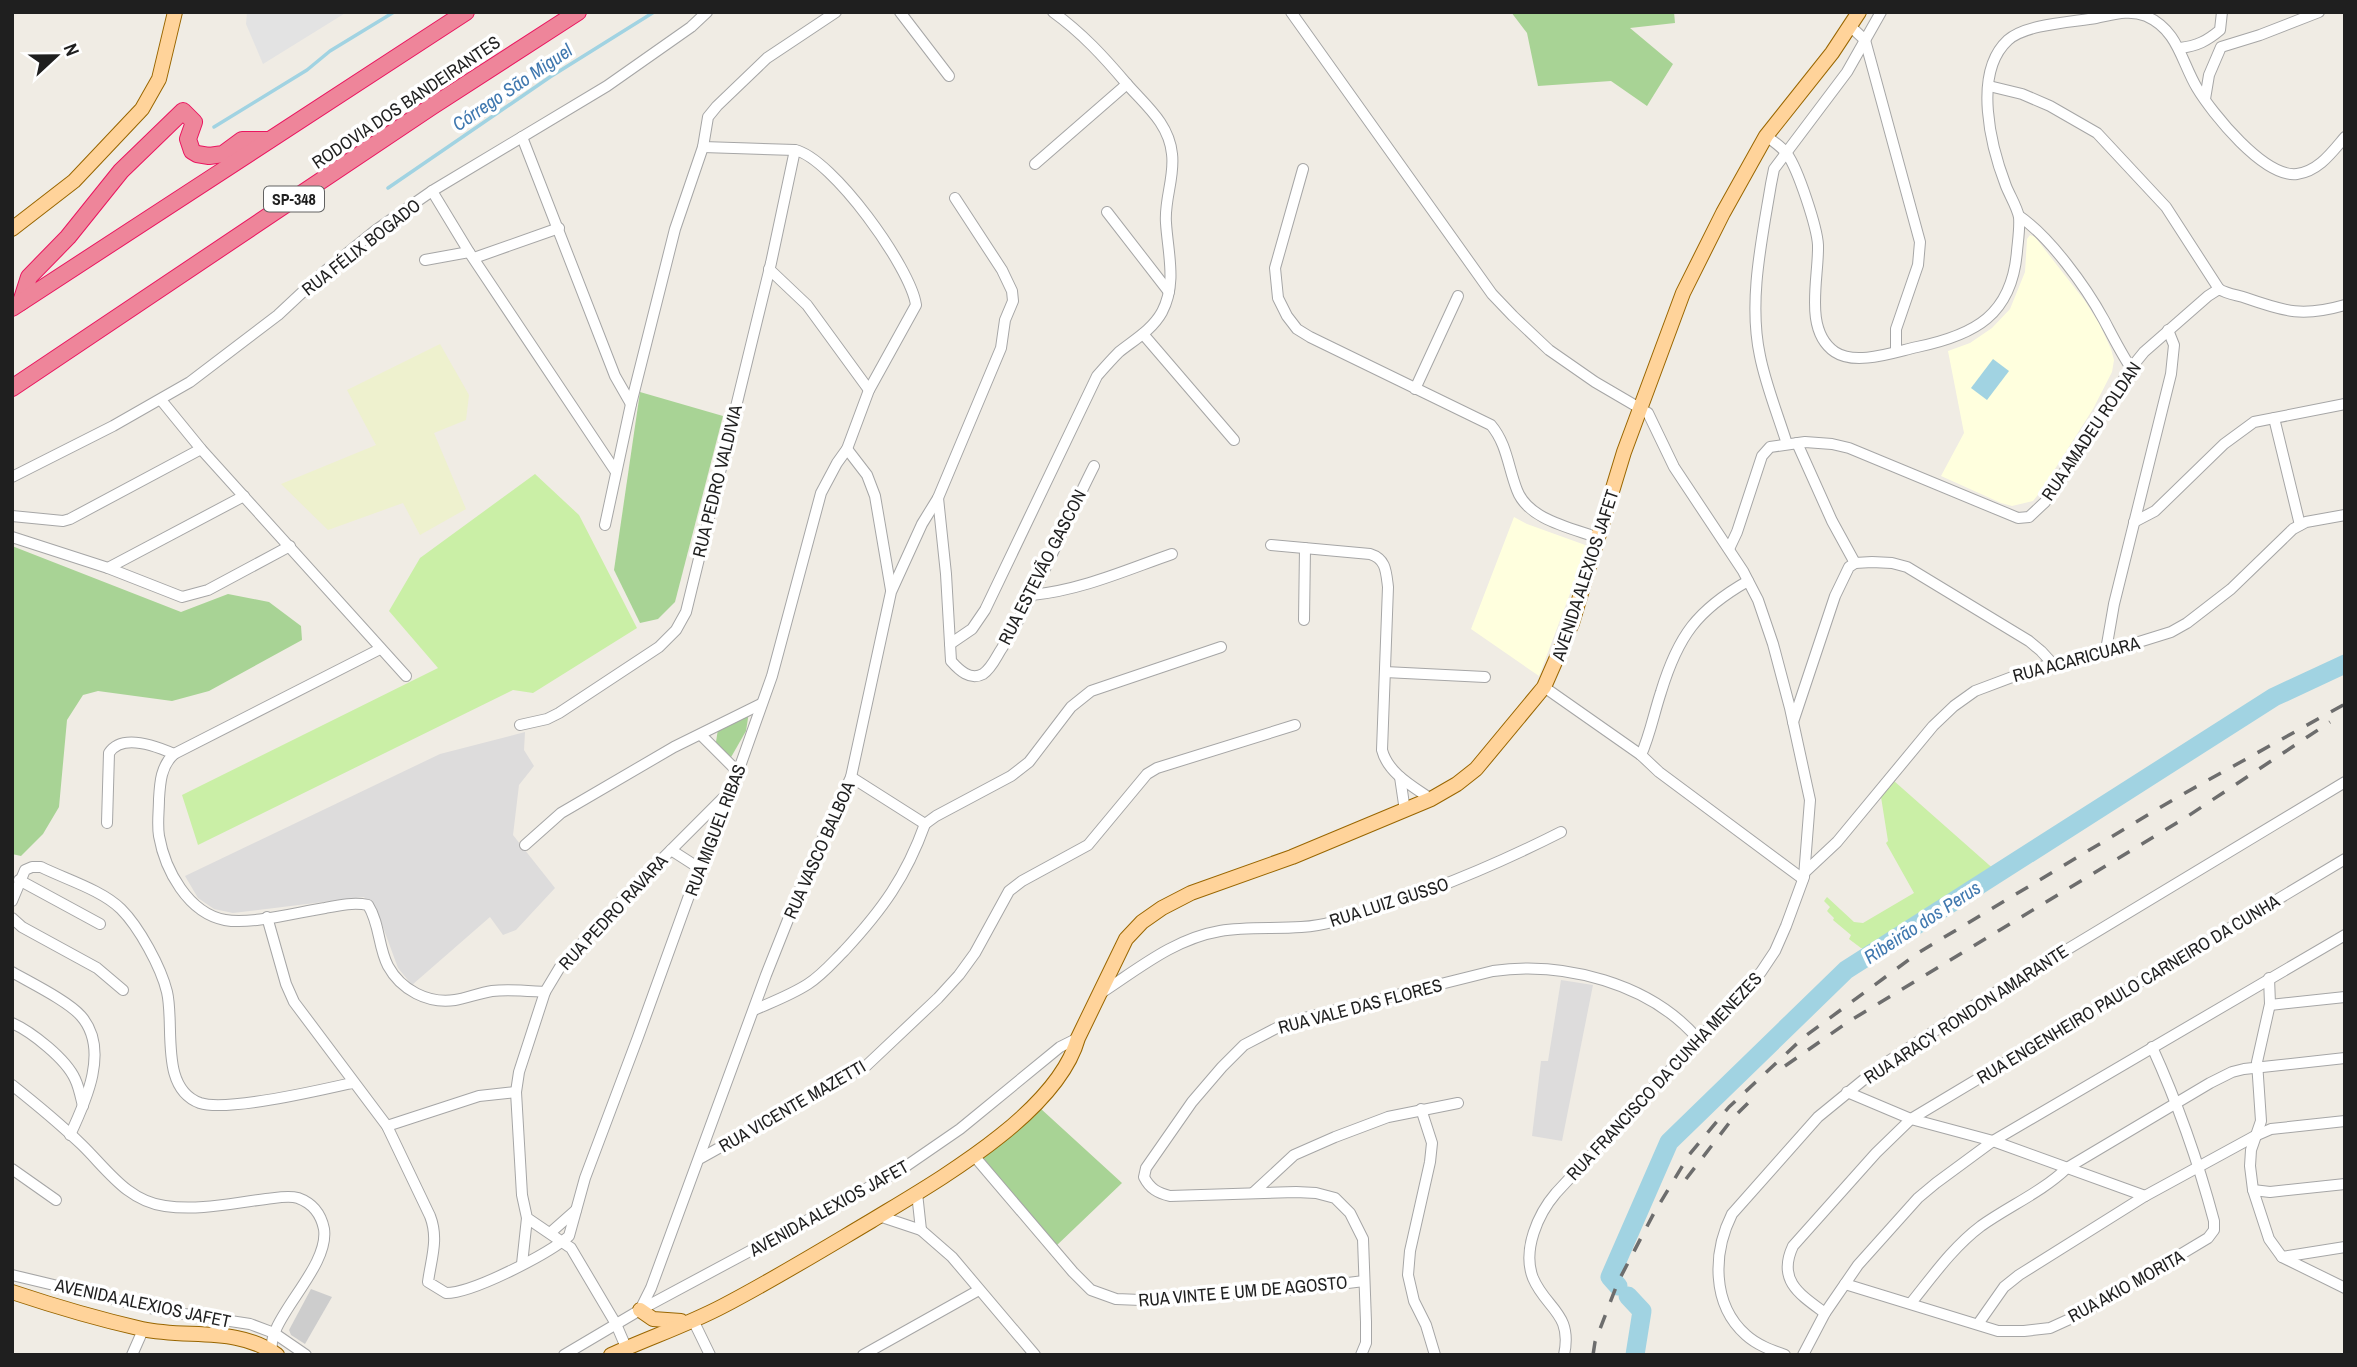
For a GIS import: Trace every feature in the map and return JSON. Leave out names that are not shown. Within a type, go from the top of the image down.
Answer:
[{"type":"highway","points":[[17,305],[466,12]]},
{"type":"highway","name":"RODOVIA DOS BANDEIRANTES","points":[[12,388],[431,107],[578,12]]},
{"type":"highway","points":[[17,305],[29,276],[68,237],[121,171],[183,111],[194,122],[188,139],[192,151],[197,154],[223,154],[242,140],[269,140]]},
{"type":"main road","points":[[12,229],[74,181],[142,109],[159,79],[175,12]]},
{"type":"main road","name":"AVENIDA ALEXIOS JAFET","points":[[611,1355],[628,1351],[723,1306],[975,1157],[1035,1104],[1066,1063],[1126,939],[1142,922],[1162,908],[1191,893],[1292,857],[1405,811],[1457,784],[1476,769],[1544,687],[1572,623],[1638,409],[1684,293],[1723,213],[1766,136],[1832,53],[1859,12]]},
{"type":"main road","name":"AVENIDA ALEXIOS JAFET","points":[[12,1292],[143,1330],[239,1338],[258,1343],[274,1353]]},
{"type":"main road","points":[[640,1310],[653,1319],[667,1322],[693,1321]]},
{"type":"street","name":"RUA FÉLIX BOGADO","points":[[12,477],[161,400],[204,372],[278,315],[324,272],[376,230],[432,191],[607,86],[691,27],[707,12]]},
{"type":"street","points":[[605,525],[631,404],[675,229],[703,147],[708,117],[767,58],[836,12]]},
{"type":"street","points":[[900,12],[949,76]]},
{"type":"street","points":[[950,644],[972,629],[985,610],[1097,376],[1119,352],[1152,326],[1161,313],[1168,292],[1171,262],[1165,210],[1172,151],[1160,120],[1085,37],[1053,12]]},
{"type":"street","name":"RUA FRANCISCO DA CUNHA MENEZES","points":[[1291,12],[1492,294],[1549,350],[1595,383],[1648,413],[1674,467],[1729,549],[1758,600],[1773,644],[1810,800],[1804,875],[1775,951],[1761,972],[1556,1193],[1545,1206],[1537,1223],[1529,1264],[1534,1279],[1563,1322],[1566,1333],[1564,1355]]},
{"type":"street","points":[[1855,563],[1792,444],[1760,356],[1755,287],[1774,169],[1847,72],[1881,12]]},
{"type":"street","points":[[1766,136],[1787,153],[1812,214],[1818,243],[1815,318],[1822,338],[1838,354],[1859,359],[1948,341],[1969,332],[1992,315],[2006,296],[2015,274],[2019,216],[2005,183],[1990,132],[1989,86],[1994,59],[2009,40],[2039,28],[2121,12],[2147,16],[2180,48],[2196,86],[2223,123],[2269,166],[2297,174],[2314,168],[2327,158],[2345,137]]},
{"type":"street","points":[[2205,99],[2209,75],[2221,47],[2222,12]]},
{"type":"street","points":[[2221,47],[2319,12]]},
{"type":"street","points":[[1850,26],[1865,40],[1920,242],[1918,265],[1896,328],[1896,351]]},
{"type":"street","points":[[2180,48],[2201,44],[2220,30]]},
{"type":"street","points":[[1035,164],[1127,84]]},
{"type":"street","points":[[1989,86],[2022,94],[2050,106],[2097,133],[2166,207],[2219,289],[2297,313],[2322,311],[2345,305]]},
{"type":"street","points":[[522,137],[615,376],[631,404]]},
{"type":"street","points":[[703,147],[795,150]]},
{"type":"street","name":"RUA PEDRO VALDIVIA","points":[[520,724],[547,719],[559,713],[659,647],[676,630],[686,612],[795,150]]},
{"type":"street","name":"RUA MIGUEL RIBAS","points":[[563,1241],[573,1228],[585,1178],[772,676],[821,493],[847,449],[869,390],[914,312],[915,299],[872,223],[852,197],[814,158],[795,150]]},
{"type":"street","points":[[1303,169],[1275,268],[1278,298],[1297,329],[1354,360],[1491,425],[1500,435],[1517,493],[1526,505],[1536,513],[1599,538]]},
{"type":"street","points":[[432,191],[471,255],[617,472]]},
{"type":"street","name":"RUA VASCO BALBOA","points":[[640,1310],[701,1158],[803,882],[851,777],[891,592],[922,524],[938,498],[1000,348],[1005,320],[1013,301],[1012,291],[1002,270],[956,198]]},
{"type":"street","points":[[1107,212],[1168,292]]},
{"type":"street","points":[[2019,216],[2035,226],[2078,280],[2131,368]]},
{"type":"street","points":[[425,260],[471,255],[559,228]]},
{"type":"street","points":[[769,269],[807,305],[869,390]]},
{"type":"street","name":"RUA AMADEU ROLDAN","points":[[1792,444],[1819,442],[1849,448],[2007,514],[2018,518],[2029,517],[2045,502],[2144,352],[2219,289]]},
{"type":"street","points":[[1415,389],[1458,296]]},
{"type":"street","points":[[2106,650],[2114,604],[2171,374],[2174,345],[2168,330]]},
{"type":"street","points":[[1143,334],[1234,440]]},
{"type":"street","points":[[161,400],[201,449],[406,676]]},
{"type":"street","points":[[2134,522],[2155,511],[2239,432],[2260,419],[2345,404]]},
{"type":"street","points":[[2274,418],[2300,525],[2345,516]]},
{"type":"street","points":[[1729,549],[1762,456],[1770,447],[1792,444]]},
{"type":"street","points":[[12,516],[47,520],[70,519],[201,449]]},
{"type":"street","points":[[847,449],[867,475],[875,496],[891,592]]},
{"type":"street","name":"RUA ESTEVÃO GASCON","points":[[938,498],[951,661],[959,670],[975,676],[983,674],[993,664],[1032,594],[1094,466]]},
{"type":"street","points":[[108,568],[244,496]]},
{"type":"street","name":"RUA ACARICUARA","points":[[1804,875],[1832,847],[1933,726],[1975,691],[2052,663],[2171,632],[2231,589],[2300,525]]},
{"type":"street","points":[[12,537],[108,568],[182,597],[208,590],[290,546]]},
{"type":"street","points":[[1271,545],[1370,554],[1378,556],[1385,565],[1388,587],[1382,750],[1386,760],[1400,777],[1431,799]]},
{"type":"street","points":[[1304,620],[1305,548]]},
{"type":"street","points":[[1032,594],[1055,593],[1080,587],[1172,554]]},
{"type":"street","points":[[1793,723],[1835,596],[1849,567],[1855,563],[1892,563],[1907,567],[2029,641],[2052,663]]},
{"type":"street","points":[[1641,755],[1671,662],[1685,632],[1697,617],[1748,581]]},
{"type":"street","points":[[754,1010],[810,983],[824,972],[891,894],[915,852],[925,824],[949,808],[1011,776],[1029,762],[1071,707],[1091,691],[1221,647]]},
{"type":"street","points":[[380,649],[167,760],[160,783],[158,827],[166,861],[175,880],[197,906],[215,918],[228,920],[267,917],[353,903],[368,905],[377,922],[386,964],[401,983],[415,994],[434,1000],[453,1000],[506,990],[545,992]]},
{"type":"street","points":[[1385,672],[1485,677]]},
{"type":"street","points":[[1544,687],[1804,875]]},
{"type":"street","points":[[525,845],[561,813],[674,747],[761,704]]},
{"type":"street","name":"RUA VICENTE MAZETTI","points":[[701,1158],[866,1066],[959,975],[975,953],[1009,891],[1022,881],[1088,845],[1147,774],[1157,768],[1295,725]]},
{"type":"street","points":[[701,735],[738,772]]},
{"type":"street","points":[[107,823],[110,753],[113,748],[120,743],[126,743],[156,747],[174,754]]},
{"type":"street","points":[[851,777],[925,824]]},
{"type":"street","points":[[1400,777],[1405,811]]},
{"type":"street","name":"RUA ARACY RONDON AMARANTE","points":[[1785,1355],[1756,1343],[1730,1316],[1723,1300],[1718,1275],[1718,1254],[1723,1231],[1732,1214],[1818,1117],[1878,1068],[1970,1009],[2345,782]]},
{"type":"street","name":"RUA PEDRO RAVARA","points":[[527,1219],[522,1195],[516,1092],[519,1072],[545,992],[560,967],[730,792]]},
{"type":"street","name":"RUA LUIZ GUSSO","points":[[1098,995],[1176,945],[1219,931],[1330,922],[1403,899],[1483,869],[1561,832]]},
{"type":"street","name":"RUA PEDRO RAVARA","points":[[671,850],[699,868]]},
{"type":"street","name":"RUA ENGENHEIRO PAULO CARNEIRO DA CUNHA","points":[[1825,1313],[1803,1297],[1788,1276],[1786,1264],[1793,1246],[1857,1173],[1911,1119],[2345,859]]},
{"type":"street","points":[[12,901],[25,870],[41,867],[104,896],[121,909],[159,968],[168,995],[172,1068],[179,1088],[200,1103],[233,1104],[352,1083]]},
{"type":"street","points":[[19,880],[100,924]]},
{"type":"street","points":[[267,917],[288,992],[352,1083],[387,1126],[435,1228],[428,1282],[439,1290],[455,1293],[477,1286],[563,1241]]},
{"type":"street","points":[[12,918],[22,927],[97,968],[123,990]]},
{"type":"street","points":[[1803,1355],[1825,1313],[1845,1284],[1866,1256],[1918,1198],[1993,1141],[2345,935]]},
{"type":"street","name":"RUA VALE DAS FLORES","points":[[1361,1355],[1366,1343],[1363,1239],[1350,1213],[1335,1198],[1316,1193],[1170,1196],[1159,1194],[1144,1177],[1146,1168],[1192,1102],[1244,1045],[1289,1022],[1511,968],[1569,973],[1623,986],[1672,1013],[1698,1039]]},
{"type":"street","points":[[12,972],[81,1015],[91,1032],[94,1061],[83,1106],[71,1135]]},
{"type":"street","points":[[2269,978],[2270,1005],[2257,1067],[2262,1104],[2261,1121],[2251,1150],[2253,1190],[2271,1243],[2282,1257],[2345,1288]]},
{"type":"street","points":[[2270,1005],[2345,997]]},
{"type":"street","points":[[12,1023],[62,1060],[75,1078],[83,1106]]},
{"type":"street","name":"AVENIDA ALEXIOS JAFET","points":[[564,1355],[640,1310],[899,1171],[960,1129],[1060,1047],[1078,1038]]},
{"type":"street","name":"RUA AKIO MORITA","points":[[1845,1284],[1998,1331],[2024,1331],[2049,1328],[2082,1313],[2198,1245],[2214,1230],[2214,1221],[2199,1166],[2177,1103],[2152,1047]]},
{"type":"street","points":[[1910,1303],[1979,1227],[2048,1184],[2067,1168],[2232,1072],[2345,1058]]},
{"type":"street","points":[[12,1085],[71,1135],[125,1188],[150,1204],[190,1209],[296,1197],[312,1206],[317,1211],[324,1229],[321,1251],[274,1333]]},
{"type":"street","points":[[387,1126],[480,1096],[516,1092]]},
{"type":"street","points":[[1847,1092],[1911,1119],[1993,1141],[2145,1196]]},
{"type":"street","points":[[1253,1193],[1294,1155],[1354,1129],[1421,1109],[1458,1103]]},
{"type":"street","points":[[1421,1109],[1432,1143],[1410,1251],[1408,1275],[1414,1301],[1429,1333],[1434,1355]]},
{"type":"street","points":[[1978,1324],[2004,1287],[2145,1196],[2199,1166],[2271,1129],[2345,1121]]},
{"type":"street","name":"RUA VINTE E UM DE AGOSTO","points":[[975,1157],[1073,1272],[1097,1294],[1116,1299],[1141,1300],[1299,1289],[1364,1281]]},
{"type":"street","points":[[12,1168],[56,1200]]},
{"type":"street","points":[[2253,1190],[2270,1192],[2345,1184]]},
{"type":"street","points":[[917,1193],[921,1230]]},
{"type":"street","points":[[550,1233],[576,1210]]},
{"type":"street","points":[[879,1216],[921,1230],[952,1257],[1028,1353]]},
{"type":"street","points":[[522,1264],[527,1219],[563,1241],[579,1259],[616,1324],[628,1351]]},
{"type":"street","points":[[2282,1257],[2345,1247]]},
{"type":"street","name":"AVENIDA ALEXIOS JAFET","points":[[12,1275],[158,1310],[250,1324],[274,1333],[306,1355]]},
{"type":"street","points":[[863,1355],[979,1290]]},
{"type":"street","points":[[693,1321],[710,1355]]},
{"type":"street","points":[[132,1355],[143,1330]]},
{"type":"street","name":"AVENIDA ALEXIOS JAFET","points":[[274,1333],[274,1353]]},
{"type":"shaded area","points":[[247,12],[347,12],[263,64],[246,24]]},
{"type":"shaded area","points":[[2030,235],[2035,237],[2085,301],[2100,325],[2114,360],[2112,372],[2093,409],[2041,491],[2033,501],[2012,506],[1941,476],[1964,433],[1948,351],[1970,343],[1992,328],[2010,309],[2025,272],[2027,239]]},
{"type":"shaded area","points":[[440,344],[469,395],[466,420],[434,433],[466,509],[420,535],[403,503],[328,530],[281,484],[376,445],[347,390]]},
{"type":"shaded area","points":[[1514,517],[1588,546],[1539,676],[1471,629]]},
{"type":"shaded area","points":[[525,732],[524,750],[534,766],[519,785],[513,835],[555,888],[516,930],[503,935],[490,917],[412,985],[398,968],[380,919],[364,897],[233,913],[214,909],[198,898],[185,876],[440,754]]},
{"type":"shaded area","points":[[1561,980],[1593,985],[1562,1141],[1532,1136],[1541,1061],[1548,1061]]},
{"type":"shaded area","points":[[311,1289],[332,1297],[305,1344],[291,1335],[289,1330]]},
{"type":"green space","points":[[1511,12],[1674,12],[1675,23],[1630,28],[1673,64],[1647,106],[1611,81],[1538,86],[1527,33]]},
{"type":"green space","points":[[640,392],[723,416],[675,602],[658,619],[640,623],[614,570]]},
{"type":"green space","points":[[535,474],[579,515],[637,628],[533,693],[513,690],[198,845],[182,795],[438,668],[389,611],[420,558]]},
{"type":"green space","points":[[12,546],[181,612],[228,594],[269,602],[301,626],[302,640],[209,691],[172,701],[98,691],[83,695],[67,720],[59,807],[43,834],[21,856],[12,854]]},
{"type":"green space","points":[[749,712],[746,731],[730,759],[716,742],[718,729]]},
{"type":"green space","points":[[1894,781],[1997,872],[1868,948],[1861,948],[1849,939],[1851,935],[1833,920],[1827,911],[1830,907],[1824,901],[1827,897],[1854,922],[1863,923],[1914,893],[1886,843],[1888,841],[1881,797]]},
{"type":"green space","points":[[1040,1108],[1122,1183],[1055,1247],[982,1158],[1027,1122]]},
{"type":"water","points":[[1993,359],[2009,371],[1987,400],[1971,388]]},
{"type":"waterway","points":[[214,127],[394,12]]},
{"type":"waterway","name":"Córrego São Miguel","points":[[388,188],[550,77],[654,12]]},
{"type":"waterway","name":"Ribeirão dos Perus","points":[[1618,1286],[1610,1277],[1669,1142],[1846,970],[2274,697],[2345,664]]},
{"type":"waterway","name":"Ribeirão dos Perus","points":[[1628,1296],[1642,1311],[1635,1355]]},
{"type":"railway","points":[[1593,1355],[1595,1342],[1618,1282],[1654,1213],[1689,1155],[1729,1107],[1804,1037],[1918,953],[2176,798],[2345,704]]},
{"type":"railway","points":[[1785,1066],[1848,1022],[2188,816],[2330,722]]},
{"type":"railway","points":[[1686,1179],[1733,1118],[1753,1098]]}]
